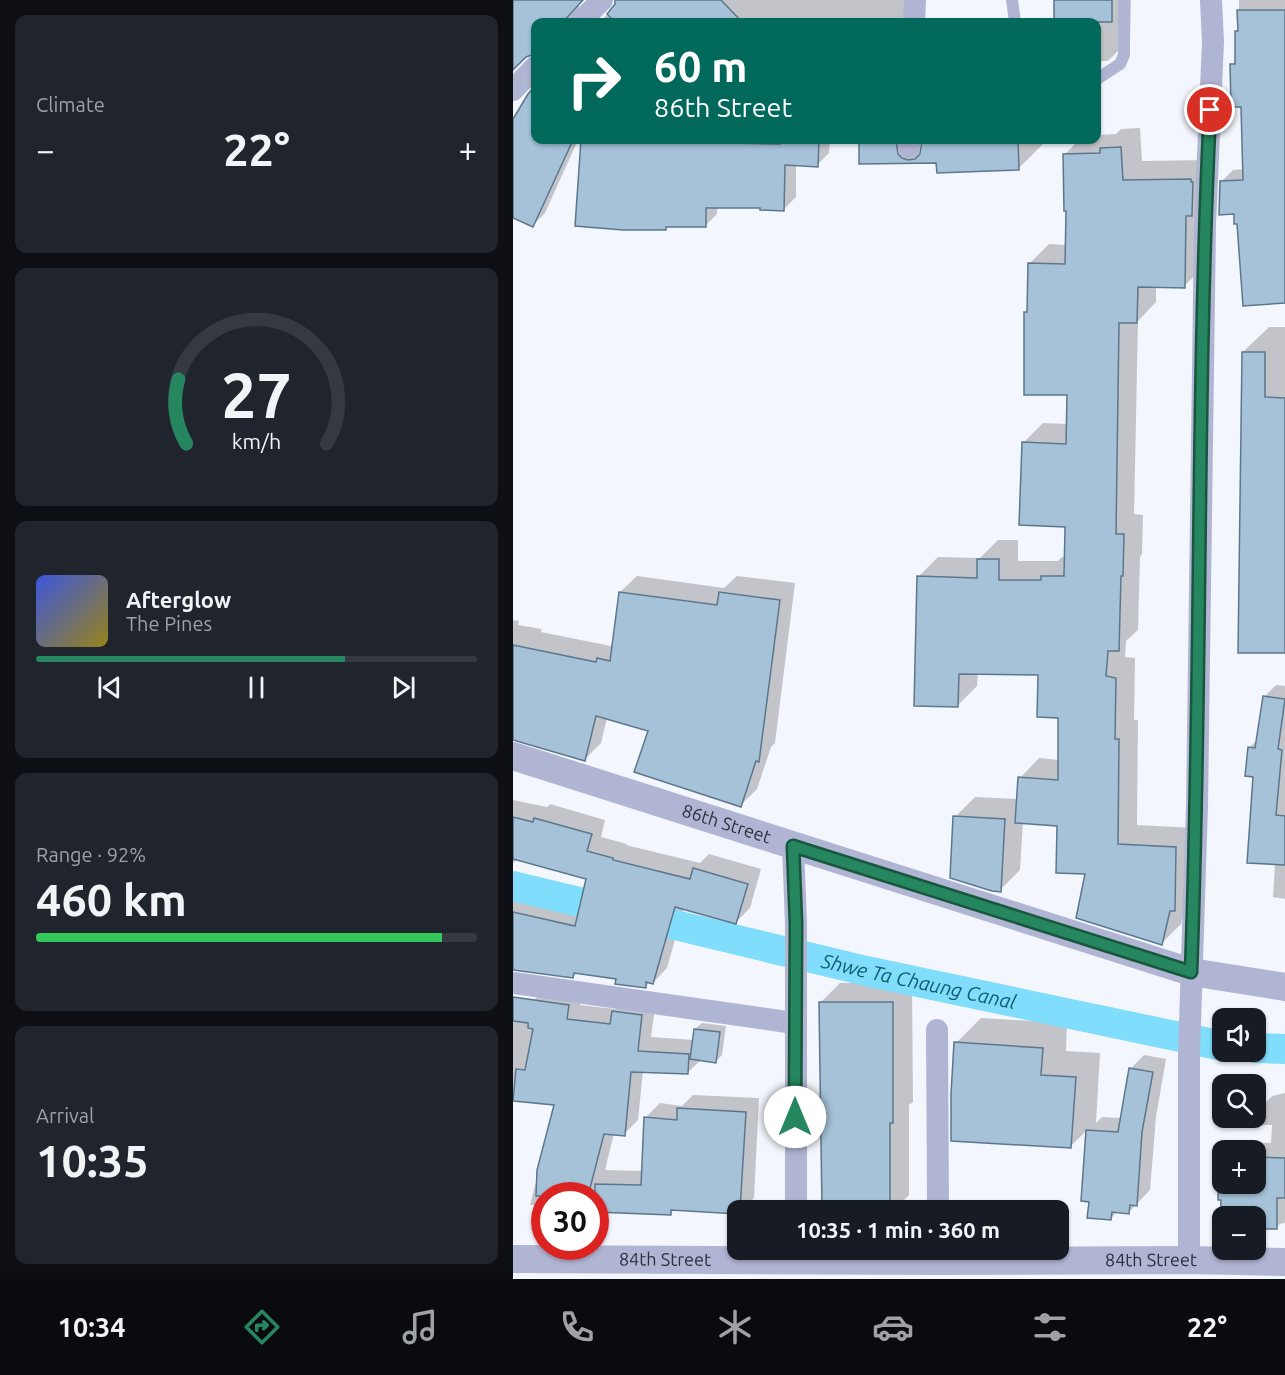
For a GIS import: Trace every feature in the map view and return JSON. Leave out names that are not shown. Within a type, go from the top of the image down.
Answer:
[{"type":"street","points":[[584,18],[602,0]]},
{"type":"street","points":[[914,18],[915,0]]},
{"type":"street","points":[[1189,1260],[1189,1054],[1197,806],[1205,224],[1213,42],[1212,0]]},
{"type":"street","points":[[513,90],[531,71]]},
{"type":"street","name":"86th Street","points":[[513,756],[1191,972],[1285,987]]},
{"type":"street","points":[[793,846],[796,924],[794,1023],[796,1200]]},
{"type":"street","points":[[513,983],[794,1023]]},
{"type":"street","points":[[937,1030],[937,1200]]},
{"type":"street","name":"84th Street","points":[[1069,1258],[1285,1262]]},
{"type":"street","name":"84th Street","points":[[513,1259],[796,1263],[857,1260]]},
{"type":"lane","points":[[1012,0],[1014,18]]},
{"type":"lane","points":[[1101,76],[1120,64],[1124,55],[1124,0]]},
{"type":"building","points":[[513,0],[583,0],[567,18],[531,18],[531,55],[526,57],[513,70]]},
{"type":"building","points":[[615,0],[721,0],[738,18],[611,18],[607,14],[615,4]]},
{"type":"building","points":[[1054,0],[1112,0],[1112,22],[1101,22],[1101,18],[1054,18]]},
{"type":"building","points":[[1237,10],[1285,10],[1285,303],[1243,306],[1237,224],[1234,224],[1234,214],[1219,215],[1220,181],[1243,180],[1241,107],[1231,107],[1230,64],[1235,64]]},
{"type":"building","points":[[531,91],[531,144],[571,144],[533,227],[513,218],[513,119]]},
{"type":"building","points":[[581,144],[819,144],[818,167],[785,165],[784,211],[760,210],[760,208],[706,208],[706,227],[666,227],[666,230],[623,230],[575,226]]},
{"type":"building","points":[[859,144],[897,144],[898,154],[908,160],[915,159],[920,154],[921,144],[1018,144],[1019,170],[937,173],[936,163],[859,164]]},
{"type":"building","points":[[1121,147],[1123,180],[1191,179],[1193,182],[1192,216],[1186,216],[1185,288],[1138,287],[1137,323],[1119,323],[1116,534],[1124,534],[1123,576],[1121,576],[1119,651],[1108,651],[1106,676],[1116,678],[1115,739],[1119,739],[1118,844],[1176,847],[1175,911],[1170,911],[1162,945],[1076,918],[1085,874],[1056,873],[1057,826],[1015,823],[1018,777],[1058,780],[1058,718],[1037,717],[1038,675],[959,674],[958,707],[914,706],[917,576],[977,578],[977,559],[999,559],[999,580],[1041,580],[1041,576],[1064,576],[1065,527],[1019,525],[1022,442],[1066,444],[1067,395],[1024,395],[1024,312],[1027,312],[1028,263],[1065,264],[1066,211],[1064,211],[1063,154],[1100,153],[1100,148]]},
{"type":"building","points":[[1242,352],[1265,352],[1265,397],[1285,398],[1285,653],[1238,653]]},
{"type":"building","points":[[619,592],[717,605],[719,592],[780,600],[759,762],[756,761],[741,807],[634,772],[648,731],[596,716],[585,761],[513,740],[513,645],[596,662],[597,658],[610,661]]},
{"type":"building","points":[[1263,696],[1285,699],[1278,749],[1282,750],[1276,815],[1285,816],[1285,865],[1247,863],[1253,777],[1245,776],[1248,747],[1255,748]]},
{"type":"building","points":[[953,816],[1005,819],[1001,892],[950,878]]},
{"type":"building","points":[[513,817],[533,822],[534,818],[592,834],[587,851],[613,858],[613,860],[690,879],[693,868],[748,884],[736,924],[675,907],[653,984],[646,982],[646,988],[615,984],[616,979],[574,973],[573,978],[513,970],[513,912],[575,926],[586,879],[513,859]]},
{"type":"building","points":[[513,997],[569,1005],[567,1019],[610,1024],[612,1011],[642,1015],[638,1051],[689,1054],[688,1074],[631,1072],[625,1136],[604,1134],[592,1182],[537,1182],[537,1170],[554,1105],[513,1101],[516,1069],[525,1070],[533,1029],[528,1028],[528,1023],[513,1021]]},
{"type":"building","points":[[819,1002],[893,1002],[893,1123],[890,1123],[890,1200],[822,1200]]},
{"type":"building","points":[[694,1029],[720,1032],[716,1063],[690,1059]]},
{"type":"building","points":[[954,1042],[1043,1048],[1041,1075],[1076,1077],[1071,1148],[951,1141]]},
{"type":"building","points":[[1129,1068],[1153,1072],[1142,1132],[1137,1206],[1130,1205],[1129,1214],[1112,1212],[1111,1220],[1087,1218],[1089,1202],[1081,1201],[1086,1130],[1118,1132]]},
{"type":"building","points":[[677,1108],[746,1112],[741,1200],[727,1200],[727,1213],[671,1210],[671,1215],[609,1213],[609,1184],[641,1185],[644,1117],[677,1120]]},
{"type":"building","points":[[1266,1157],[1285,1158],[1285,1198],[1277,1198],[1277,1229],[1266,1229],[1266,1206],[1221,1206],[1221,1200],[1218,1200],[1218,1194],[1266,1194]]},
{"type":"waterway","name":"Shwe Ta Chaung Canal","points":[[513,886],[866,971],[1212,1044]]},
{"type":"waterway","name":"Shwe Ta Chaung Canal","points":[[1266,1048],[1285,1049]]},
{"type":"route","points":[[795,1117],[796,924],[793,846],[1191,972],[1197,806],[1205,224],[1210,110]]}]
